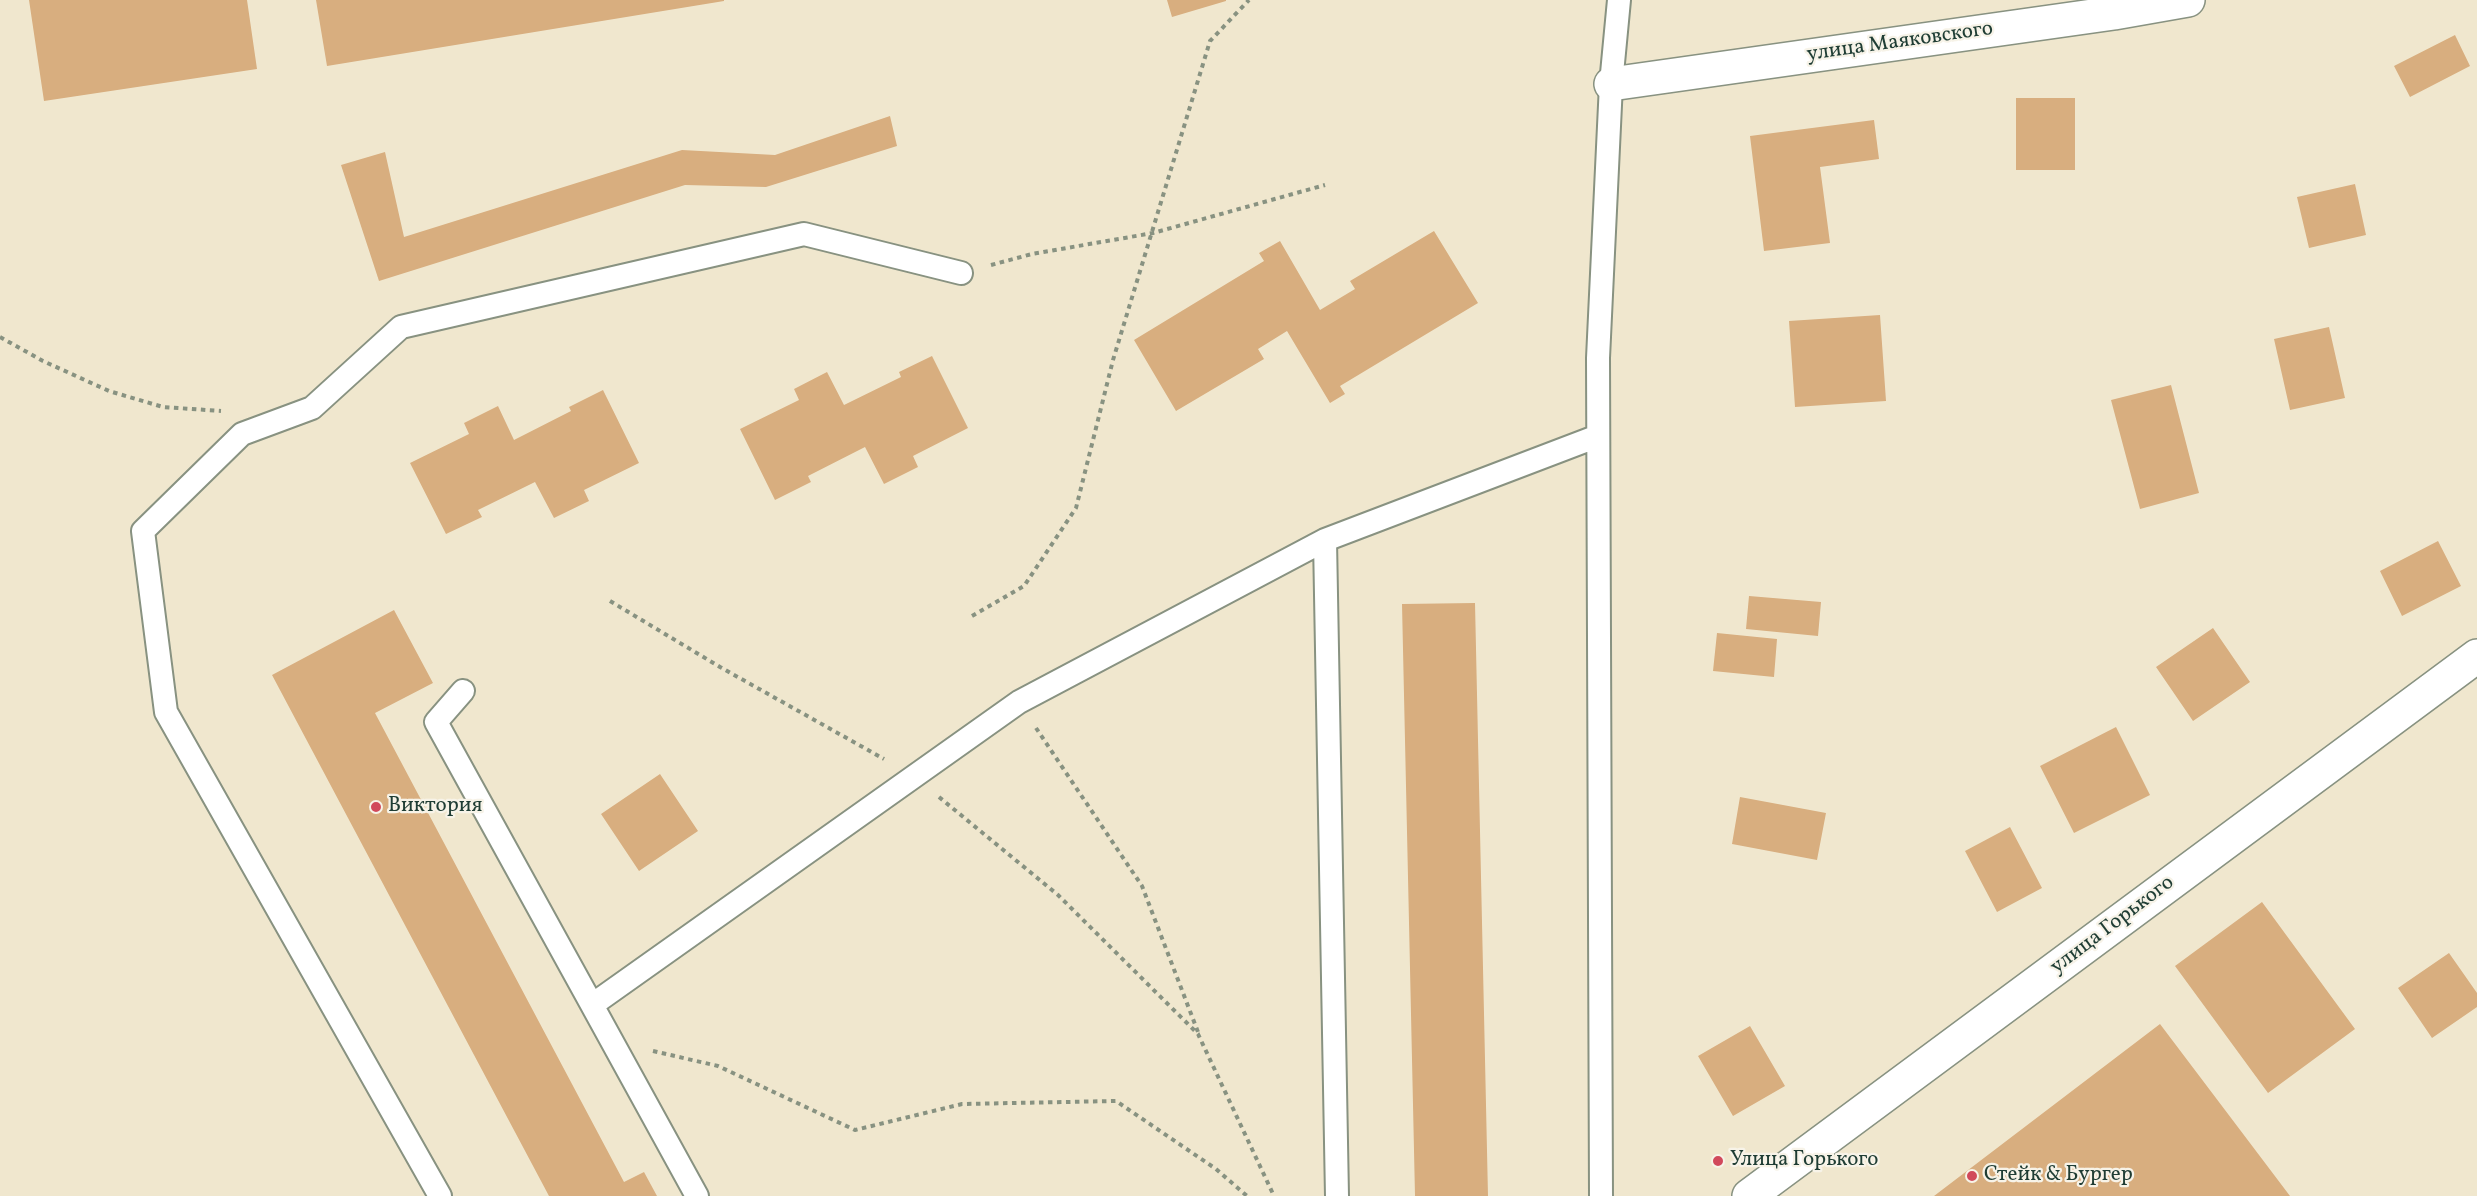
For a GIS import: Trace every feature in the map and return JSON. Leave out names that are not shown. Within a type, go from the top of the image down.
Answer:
[{"type":"main road","name":"улица Маяковского","points":[[1611,84],[2114,13],[2188,0]]},
{"type":"main road","name":"улица Горького","points":[[1749,1196],[2477,656]]},
{"type":"lane","points":[[1601,1196],[1598,358],[1611,84],[1619,0]]},
{"type":"lane","points":[[440,1196],[166,712],[143,531],[242,434],[312,408],[401,327],[804,234],[961,273]]},
{"type":"lane","points":[[592,1005],[1019,702],[1325,540],[1598,436]]},
{"type":"lane","points":[[1325,540],[1337,1196]]},
{"type":"lane","points":[[463,691],[436,722],[697,1196]]},
{"type":"path","points":[[972,616],[1024,586],[1076,508],[1113,360],[1210,41],[1249,0]]},
{"type":"path","points":[[961,273],[1032,254],[1153,233],[1325,185]]},
{"type":"path","points":[[0,337],[44,361],[110,391],[163,407],[222,411]]},
{"type":"path","points":[[610,601],[720,667],[914,776],[1058,895],[1198,1034]]},
{"type":"path","points":[[1019,702],[1142,886],[1198,1034],[1274,1196]]},
{"type":"path","points":[[612,1041],[718,1066],[855,1130],[962,1104],[1116,1101],[1216,1169],[1247,1196]]},
{"type":"building","points":[[29,0],[247,0],[257,69],[44,101]]},
{"type":"building","points":[[316,0],[724,0],[724,1],[327,66]]},
{"type":"building","points":[[1167,0],[1226,0],[1226,1],[1172,17]]},
{"type":"building","points":[[2455,35],[2470,66],[2410,97],[2394,66]]},
{"type":"building","points":[[2016,98],[2075,98],[2075,170],[2016,170]]},
{"type":"building","points":[[890,116],[897,146],[766,187],[685,185],[379,281],[341,165],[385,152],[404,237],[682,150],[775,155]]},
{"type":"building","points":[[1874,120],[1879,159],[1820,167],[1830,243],[1764,251],[1750,136]]},
{"type":"building","points":[[2355,184],[2366,235],[2309,248],[2297,197]]},
{"type":"building","points":[[1434,231],[1478,303],[1340,386],[1345,394],[1330,403],[1287,331],[1258,349],[1264,359],[1176,411],[1134,340],[1264,261],[1259,253],[1280,241],[1320,310],[1355,289],[1350,281]]},
{"type":"building","points":[[1880,315],[1886,401],[1795,407],[1789,321]]},
{"type":"building","points":[[2329,327],[2345,398],[2290,410],[2274,339]]},
{"type":"building","points":[[932,356],[968,428],[913,456],[918,467],[884,484],[865,447],[808,476],[811,482],[775,500],[740,429],[799,400],[794,389],[827,372],[844,405],[901,377],[899,372]]},
{"type":"building","points":[[2171,385],[2199,493],[2140,509],[2111,400]]},
{"type":"building","points":[[603,390],[639,463],[584,490],[589,501],[554,518],[535,482],[478,510],[482,517],[446,534],[410,463],[469,434],[464,423],[498,406],[514,440],[571,411],[569,407]]},
{"type":"building","points":[[2438,541],[2461,586],[2402,616],[2380,571]]},
{"type":"building","points":[[1749,596],[1821,602],[1818,636],[1746,629]]},
{"type":"building","points":[[1475,603],[1488,1196],[1415,1196],[1402,604]]},
{"type":"building","points":[[394,610],[433,683],[375,713],[624,1182],[644,1172],[657,1196],[549,1196],[272,675]]},
{"type":"building","points":[[2213,628],[2250,682],[2193,721],[2156,667]]},
{"type":"building","points":[[1717,633],[1777,639],[1774,677],[1713,671]]},
{"type":"building","points":[[2116,727],[2150,795],[2074,833],[2040,766]]},
{"type":"building","points":[[660,774],[698,831],[639,871],[601,814]]},
{"type":"building","points":[[1740,797],[1826,813],[1817,860],[1732,844]]},
{"type":"building","points":[[2010,827],[2042,888],[1997,912],[1965,851]]},
{"type":"building","points":[[2262,902],[2355,1029],[2268,1093],[2175,966]]},
{"type":"building","points":[[2449,953],[2477,993],[2477,1007],[2432,1038],[2398,988]]},
{"type":"building","points":[[2160,1024],[2290,1196],[1934,1196]]},
{"type":"building","points":[[1750,1026],[1785,1086],[1733,1116],[1698,1056]]},
{"type":"place","name":"Виктория","points":[[376,807]]},
{"type":"place","name":"Улица Горького","points":[[1718,1161]]},
{"type":"place","name":"Стейк & Бургер","points":[[1972,1176]]}]
